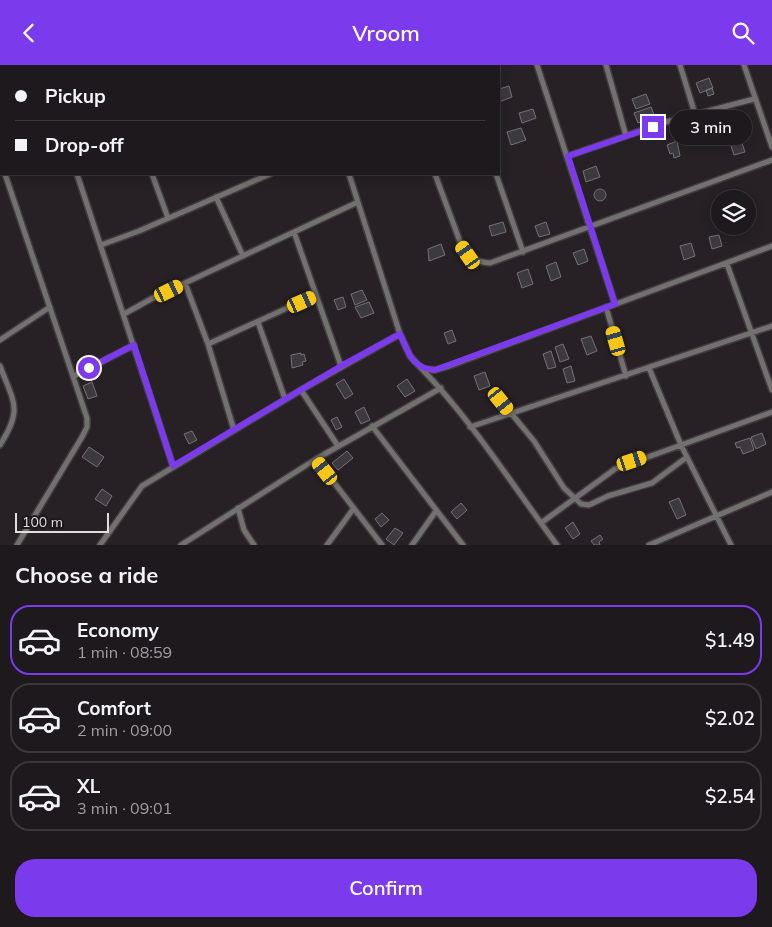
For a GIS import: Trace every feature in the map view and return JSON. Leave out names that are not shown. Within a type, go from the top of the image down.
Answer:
[{"type":"street","points":[[537,65],[615,304]]},
{"type":"street","points":[[606,65],[626,136]]},
{"type":"street","points":[[680,65],[695,114]]},
{"type":"street","points":[[744,65],[754,99],[772,147]]},
{"type":"street","points":[[568,156],[695,114],[754,99]]},
{"type":"street","points":[[435,175],[456,232],[468,255],[478,262],[490,263],[772,160]]},
{"type":"street","points":[[5,175],[87,418],[87,427],[17,545]]},
{"type":"street","points":[[77,175],[102,245],[173,466]]},
{"type":"street","points":[[152,175],[168,218]]},
{"type":"street","points":[[102,245],[268,175]]},
{"type":"street","points":[[349,175],[400,334],[410,356],[441,388],[557,545]]},
{"type":"street","points":[[496,175],[523,252]]},
{"type":"street","points":[[216,197],[243,256]]},
{"type":"street","points":[[124,314],[185,283],[358,202]]},
{"type":"street","points":[[294,232],[341,366]]},
{"type":"street","points":[[422,369],[435,370],[449,366],[772,246]]},
{"type":"street","points":[[726,264],[772,391]]},
{"type":"street","points":[[185,283],[208,344],[234,430]]},
{"type":"street","points":[[208,344],[316,295]]},
{"type":"street","points":[[0,340],[50,307]]},
{"type":"street","points":[[606,307],[626,375]]},
{"type":"street","points":[[258,322],[285,399]]},
{"type":"street","points":[[470,427],[512,415],[772,326]]},
{"type":"street","points":[[100,545],[135,493],[142,486],[300,390],[400,334]]},
{"type":"street","points":[[74,376],[134,345]]},
{"type":"street","points":[[0,367],[15,405],[15,419],[0,445]]},
{"type":"street","points":[[649,368],[681,445],[731,545]]},
{"type":"street","points":[[181,545],[316,459],[441,388]]},
{"type":"street","points":[[300,390],[338,446]]},
{"type":"street","points":[[501,401],[534,441],[549,467],[573,499],[580,504],[589,505],[608,495],[640,487],[668,472],[687,457]]},
{"type":"street","points":[[541,523],[615,469],[772,412]]},
{"type":"street","points":[[372,426],[463,545]]},
{"type":"street","points":[[316,459],[382,545]]},
{"type":"street","points":[[649,545],[772,492]]},
{"type":"street","points":[[238,508],[244,530],[254,545]]},
{"type":"street","points":[[327,545],[354,508]]},
{"type":"street","points":[[412,545],[436,511]]},
{"type":"building","points":[[709,78],[713,88],[700,93],[696,83]]},
{"type":"building","points":[[509,86],[512,97],[500,102],[500,89]]},
{"type":"building","points":[[712,88],[714,94],[708,96],[706,90]]},
{"type":"building","points":[[646,94],[650,104],[636,109],[632,99]]},
{"type":"building","points":[[651,107],[655,117],[638,123],[634,113]]},
{"type":"building","points":[[533,109],[536,118],[522,123],[519,113]]},
{"type":"building","points":[[718,121],[722,137],[712,140],[708,124]]},
{"type":"building","points":[[521,128],[526,140],[511,145],[507,132]]},
{"type":"building","points":[[677,141],[680,156],[674,158],[673,153],[670,154],[667,145]]},
{"type":"building","points":[[742,143],[745,152],[734,155],[731,146]]},
{"type":"building","points":[[596,166],[600,177],[586,182],[583,171]]},
{"type":"building","points":[[600,189],[606,195],[600,201],[594,195]]},
{"type":"building","points":[[503,222],[506,232],[492,236],[489,226]]},
{"type":"building","points":[[546,222],[550,234],[539,237],[535,226]]},
{"type":"building","points":[[719,235],[722,246],[712,249],[709,237]]},
{"type":"building","points":[[691,243],[695,256],[684,260],[680,246]]},
{"type":"building","points":[[441,244],[445,255],[429,261],[428,249]]},
{"type":"building","points":[[584,249],[588,261],[578,265],[573,253]]},
{"type":"building","points":[[556,262],[561,277],[551,281],[546,266]]},
{"type":"building","points":[[528,269],[533,284],[522,288],[517,273]]},
{"type":"building","points":[[362,290],[367,300],[355,305],[351,294]]},
{"type":"building","points":[[343,297],[346,307],[338,310],[334,300]]},
{"type":"building","points":[[369,302],[374,313],[361,318],[355,307]]},
{"type":"building","points":[[452,330],[456,341],[448,344],[444,333]]},
{"type":"building","points":[[591,336],[597,351],[587,355],[581,339]]},
{"type":"building","points":[[563,344],[569,359],[560,362],[555,347]]},
{"type":"building","points":[[551,351],[556,367],[548,369],[543,354]]},
{"type":"building","points":[[301,353],[301,355],[304,354],[306,361],[302,362],[303,365],[292,368],[291,355]]},
{"type":"building","points":[[571,366],[575,381],[567,383],[563,369]]},
{"type":"building","points":[[485,372],[490,386],[479,390],[474,376]]},
{"type":"building","points":[[344,379],[353,394],[345,399],[336,384]]},
{"type":"building","points":[[407,379],[415,391],[405,397],[397,386]]},
{"type":"building","points":[[92,382],[97,396],[88,399],[83,386]]},
{"type":"building","points":[[364,407],[370,420],[361,424],[355,412]]},
{"type":"building","points":[[337,417],[342,427],[336,430],[331,420]]},
{"type":"building","points":[[192,431],[197,440],[189,444],[184,434]]},
{"type":"building","points":[[762,433],[766,444],[756,449],[751,437]]},
{"type":"building","points":[[750,438],[754,450],[743,454],[740,447],[737,448],[735,443]]},
{"type":"building","points":[[89,447],[104,457],[97,467],[82,457]]},
{"type":"building","points":[[347,451],[353,458],[338,470],[332,463]]},
{"type":"building","points":[[102,489],[112,496],[106,506],[95,499]]},
{"type":"building","points":[[679,498],[686,515],[677,519],[669,502]]},
{"type":"building","points":[[461,503],[467,510],[457,519],[451,512]]},
{"type":"building","points":[[382,513],[389,520],[381,527],[375,519]]},
{"type":"building","points":[[573,522],[580,534],[573,539],[565,528]]},
{"type":"building","points":[[395,528],[403,533],[394,545],[386,539]]},
{"type":"building","points":[[600,535],[603,539],[599,542],[600,545],[594,545],[591,541]]},
{"type":"route","points":[[89,368],[134,345],[173,466],[341,366],[400,334],[414,362],[422,369],[435,370],[615,304],[568,156],[653,127]]}]
